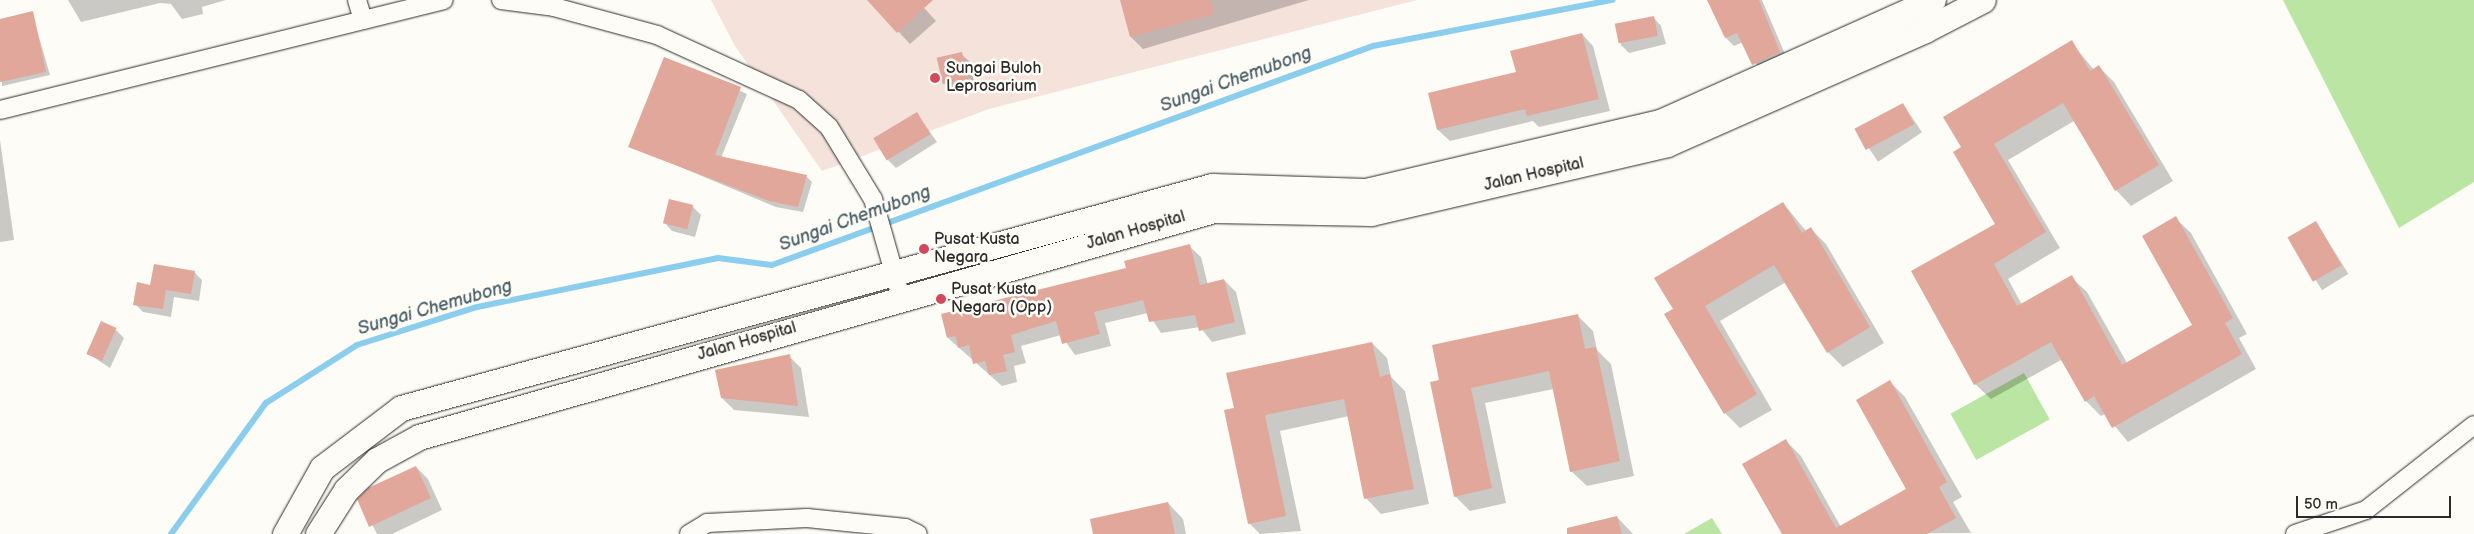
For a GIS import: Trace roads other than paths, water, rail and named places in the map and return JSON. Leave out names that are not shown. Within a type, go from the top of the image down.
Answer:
[{"type":"main road","name":"Jalan Hospital","points":[[285,534],[322,468],[401,408],[891,263],[1212,186],[1369,202],[1660,122],[1933,0]]},
{"type":"main road","name":"Jalan Hospital","points":[[318,534],[346,490],[378,460],[420,438],[901,297],[1214,210],[1369,202],[1667,144],[1925,30],[1982,0]]},
{"type":"street","points":[[357,0],[362,20]]},
{"type":"street","points":[[0,110],[444,0]]},
{"type":"street","points":[[501,0],[554,7],[657,35],[776,87],[799,100],[828,127],[873,198],[901,297]]},
{"type":"street","points":[[2295,534],[2366,510],[2474,425]]},
{"type":"street","points":[[689,534],[707,524],[807,518],[905,528],[918,534]]},
{"type":"waterway","name":"Sungai Chemubong","points":[[171,534],[266,403],[357,345],[477,307],[718,258],[772,265],[1373,46],[1613,0]]},
{"type":"place","name":"Sungai Buloh Leprosarium","points":[[935,78]]},
{"type":"place","name":"Pusat Kusta Negara","points":[[924,249]]},
{"type":"place","name":"Pusat Kusta Negara (Opp)","points":[[941,299]]}]
